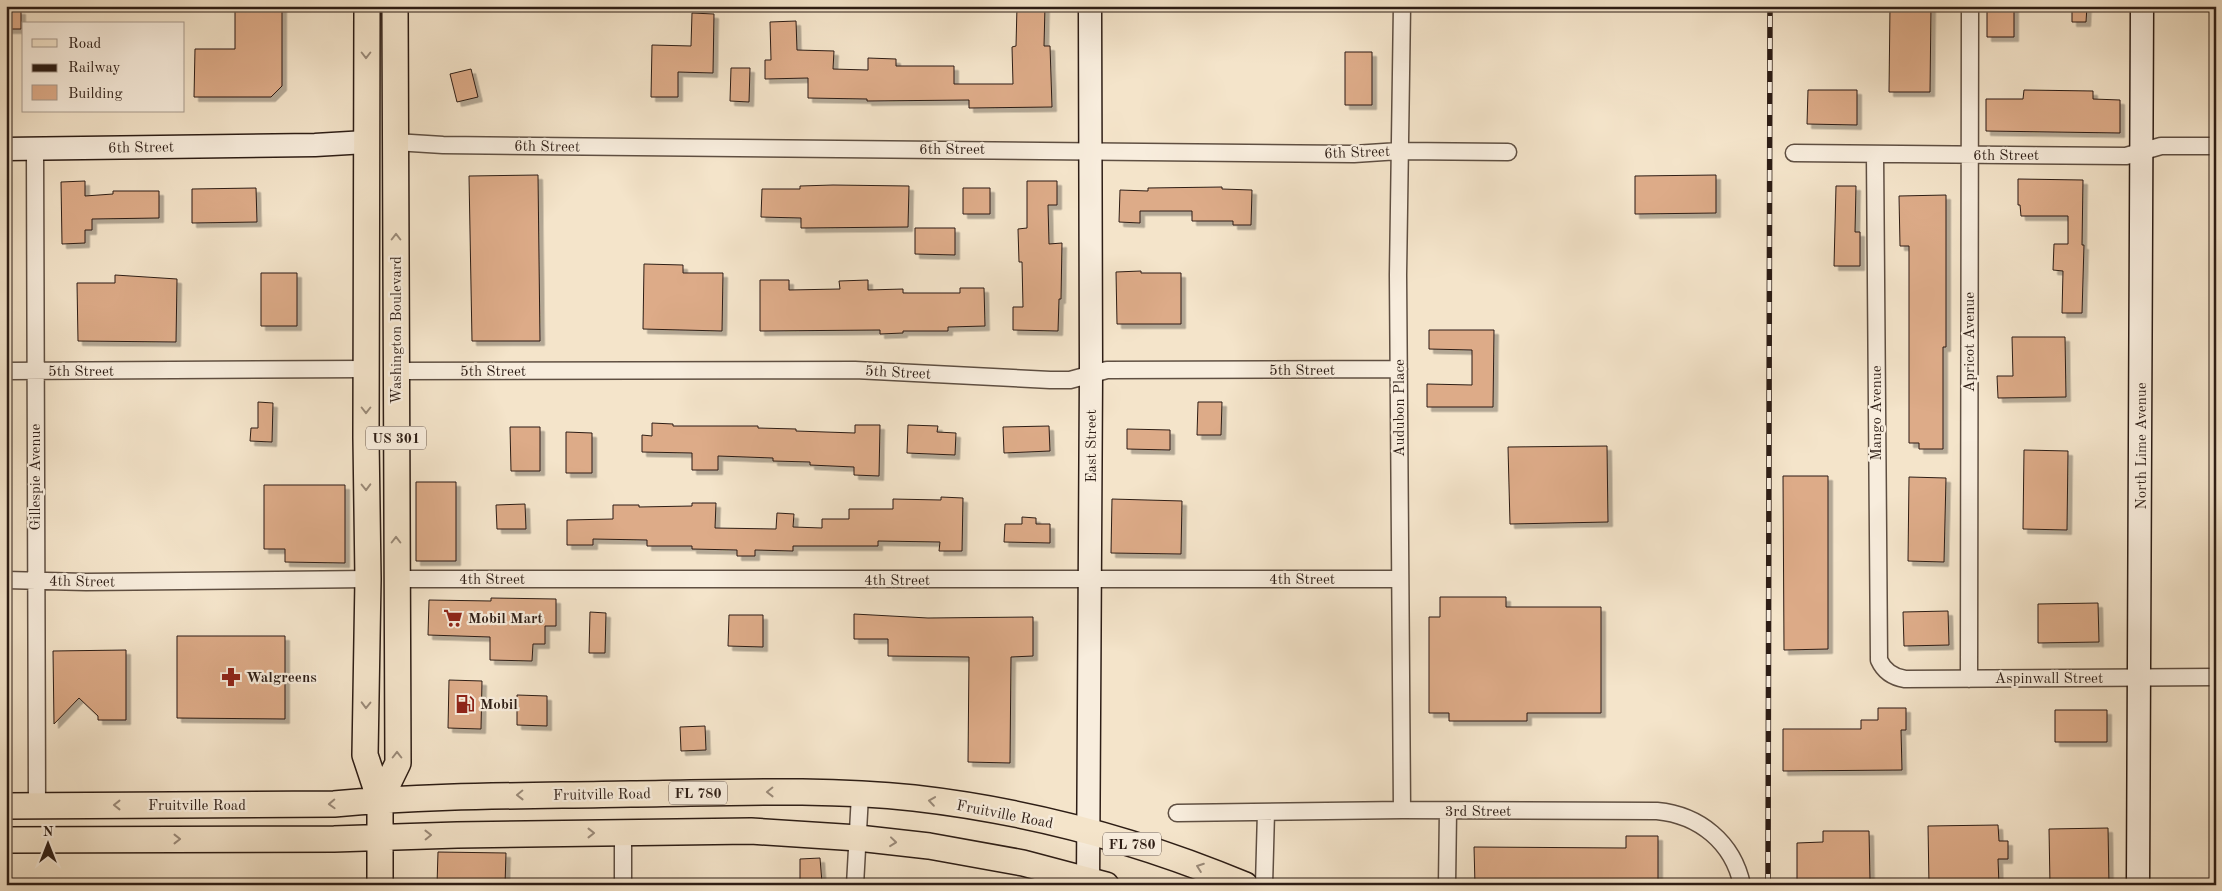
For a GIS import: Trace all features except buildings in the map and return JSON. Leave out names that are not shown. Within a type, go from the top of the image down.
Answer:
[{"type":"main road","name":"Washington Boulevard","points":[[367,6],[366,369],[368,579],[365,754],[380,800],[380,885]]},
{"type":"main road","name":"Washington Boulevard","points":[[380,800],[398,763],[395,6]]},
{"type":"main road","points":[[366,188],[378,205],[379,213],[380,349],[386,363],[396,371]]},
{"type":"main road","name":"Fruitville Road","points":[[6,806],[334,804],[462,796],[777,792],[912,798],[992,809],[1150,848],[1245,885]]},
{"type":"main road","points":[[6,840],[380,837],[751,831],[858,838],[929,846],[987,856],[1094,883]]},
{"type":"street","name":"East Street","points":[[1090,6],[1091,374],[1088,832],[1094,883]]},
{"type":"street","name":"Audubon Place","points":[[1402,6],[1398,151],[1399,579],[1402,810]]},
{"type":"street","name":"Apricot Avenue","points":[[1969,678],[1970,6]]},
{"type":"street","name":"North Lime Avenue","points":[[2138,885],[2142,6]]},
{"type":"street","name":"6th Street","points":[[6,148],[315,145],[366,142]]},
{"type":"street","name":"6th Street","points":[[396,142],[469,145],[1354,154],[1398,151],[1508,152]]},
{"type":"street","name":"6th Street","points":[[1794,153],[2126,156],[2161,146],[2216,146]]},
{"type":"street","name":"Gillespie Avenue","points":[[35,148],[36,806]]},
{"type":"street","name":"Mango Avenue","points":[[1875,154],[1878,660],[1885,670]]},
{"type":"street","name":"5th Street","points":[[6,371],[366,369]]},
{"type":"street","name":"5th Street","points":[[396,371],[854,370],[1070,380],[1107,370],[1398,369]]},
{"type":"street","name":"4th Street","points":[[6,580],[86,582],[368,579]]},
{"type":"street","name":"4th Street","points":[[396,579],[1399,579]]},
{"type":"street","name":"Aspinwall Street","points":[[1885,670],[1893,675],[1905,678],[2216,677]]},
{"type":"street","points":[[855,885],[860,795]]},
{"type":"street","name":"3rd Street","points":[[1177,813],[1402,810],[1673,812],[1694,820],[1710,831],[1722,843],[1739,871],[1742,885]]},
{"type":"street","points":[[1447,885],[1448,811]]},
{"type":"street","points":[[1264,885],[1266,812]]},
{"type":"street","points":[[623,833],[623,885]]},
{"type":"railway","points":[[1768,885],[1770,6]]},
{"type":"place","name":"Mobil Mart","points":[[453,618]]},
{"type":"place","name":"Walgreens","points":[[231,677]]},
{"type":"place","name":"Mobil","points":[[465,704]]}]
